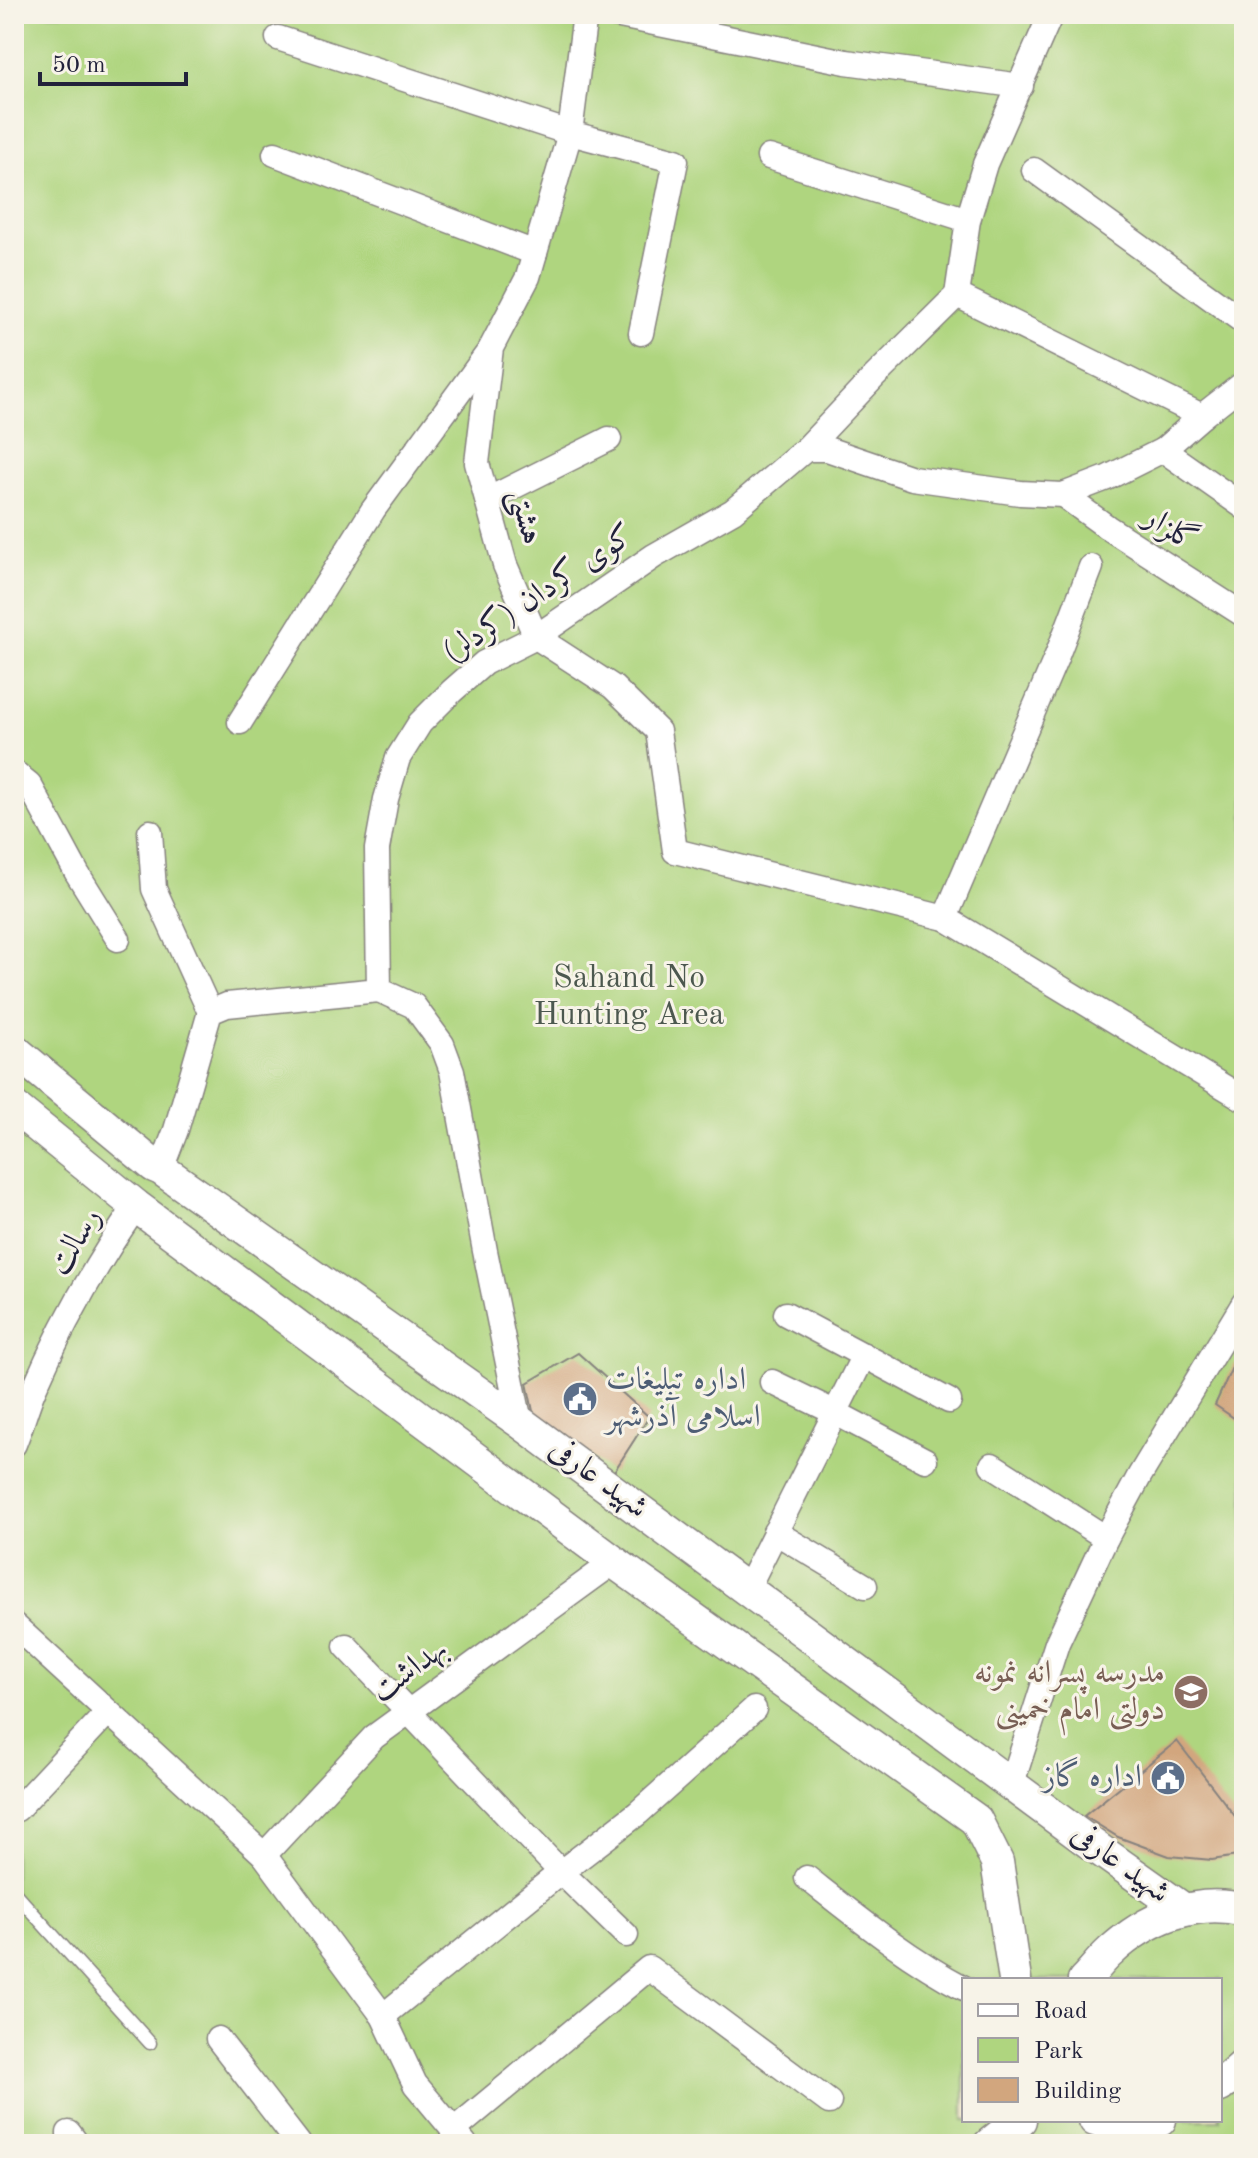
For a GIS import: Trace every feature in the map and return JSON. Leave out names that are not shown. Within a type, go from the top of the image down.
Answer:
[{"type":"street","name":"هشتی","points":[[536,637],[505,565],[477,463],[491,348],[528,277],[570,133],[585,14]]},
{"type":"street","points":[[610,14],[846,62],[1021,86]]},
{"type":"street","points":[[1051,14],[985,164],[968,220],[957,295],[1202,416]]},
{"type":"street","points":[[278,38],[570,133],[676,161],[641,333]]},
{"type":"street","points":[[275,154],[535,253]]},
{"type":"street","points":[[769,157],[968,220]]},
{"type":"street","points":[[1034,170],[1244,322]]},
{"type":"street","name":"کوی کردان (کردلر)","points":[[379,990],[377,849],[386,799],[398,758],[420,723],[484,663],[536,637],[654,556],[733,511],[806,449],[957,295]]},
{"type":"street","points":[[240,722],[373,510],[491,348]]},
{"type":"street","points":[[806,449],[827,449],[912,478],[1020,493],[1063,495],[1107,478],[1163,450],[1244,383]]},
{"type":"street","points":[[487,500],[609,439]]},
{"type":"street","points":[[1163,450],[1244,507]]},
{"type":"street","name":"گلزار","points":[[1063,495],[1244,615]]},
{"type":"street","points":[[945,918],[1056,658],[1091,567]]},
{"type":"street","points":[[536,637],[613,687],[658,731],[675,851],[945,918],[1244,1099]]},
{"type":"street","points":[[14,772],[29,784],[77,873],[118,939]]},
{"type":"street","points":[[136,1205],[155,1211],[168,1203],[172,1188],[161,1170],[176,1130],[210,1012],[154,889],[150,832]]},
{"type":"street","points":[[210,1012],[227,1005],[379,990],[414,1006],[442,1044],[452,1071],[520,1422]]},
{"type":"street","name":"شهید عارفی","points":[[14,1050],[161,1170],[520,1422],[1183,1909]]},
{"type":"street","name":"شهید عارفی","points":[[14,1107],[136,1205],[614,1562],[976,1820],[997,1862],[1015,1978]]},
{"type":"street","name":"رسالت","points":[[14,1444],[23,1389],[56,1343],[103,1254],[136,1205]]},
{"type":"street","points":[[1012,1783],[1057,1643],[1106,1538],[1140,1475],[1244,1303]]},
{"type":"street","points":[[786,1314],[949,1401]]},
{"type":"street","points":[[747,1589],[864,1355]]},
{"type":"street","points":[[772,1382],[925,1460]]},
{"type":"street","points":[[992,1465],[1106,1538]]},
{"type":"street","points":[[775,1532],[865,1586]]},
{"type":"street","name":"بهداشت","points":[[264,1855],[374,1737],[614,1562]]},
{"type":"street","points":[[14,1625],[264,1855],[383,2016],[415,2084],[460,2137],[649,1968],[829,2102]]},
{"type":"street","points":[[346,1646],[561,1872],[626,1935]]},
{"type":"street","points":[[383,2016],[638,1813],[754,1709]]},
{"type":"street","points":[[17,1809],[108,1712]]},
{"type":"street","points":[[807,1878],[929,1970],[962,1987]]},
{"type":"street","points":[[1086,1978],[1111,1951],[1163,1917],[1183,1909],[1239,1904]]},
{"type":"street","points":[[218,2039],[299,2144]]},
{"type":"street","points":[[1222,2084],[1244,2065]]},
{"type":"street","points":[[990,2144],[1018,2122]]},
{"type":"street","points":[[1022,2144],[1027,2122]]},
{"type":"street","points":[[1102,2122],[1140,2125],[1152,2122]]},
{"type":"street","points":[[1160,2144],[1178,2122]]},
{"type":"lane","points":[[14,1892],[150,2043]]},
{"type":"green space","name":"Sahand No Hunting Area","points":[[14,14],[1244,14],[1244,2144],[14,2144]]},
{"type":"building","name":"اداره تبلیغات اسلامی آذرشهر","points":[[578,1353],[649,1417],[613,1473],[534,1416],[527,1383]]},
{"type":"building","points":[[1234,1363],[1244,1370],[1244,1425],[1215,1405]]},
{"type":"building","name":"اداره گاز","points":[[1177,1741],[1244,1828],[1244,1855],[1212,1860],[1169,1856],[1118,1837],[1084,1816]]},
{"type":"place","name":"اداره تبلیغات اسلامی آذرشهر","points":[[580,1399]]},
{"type":"place","name":"مدرسه پسرانه نمونه دولتی امام خمینی","points":[[1191,1692]]},
{"type":"place","name":"اداره گاز","points":[[1168,1778]]}]
